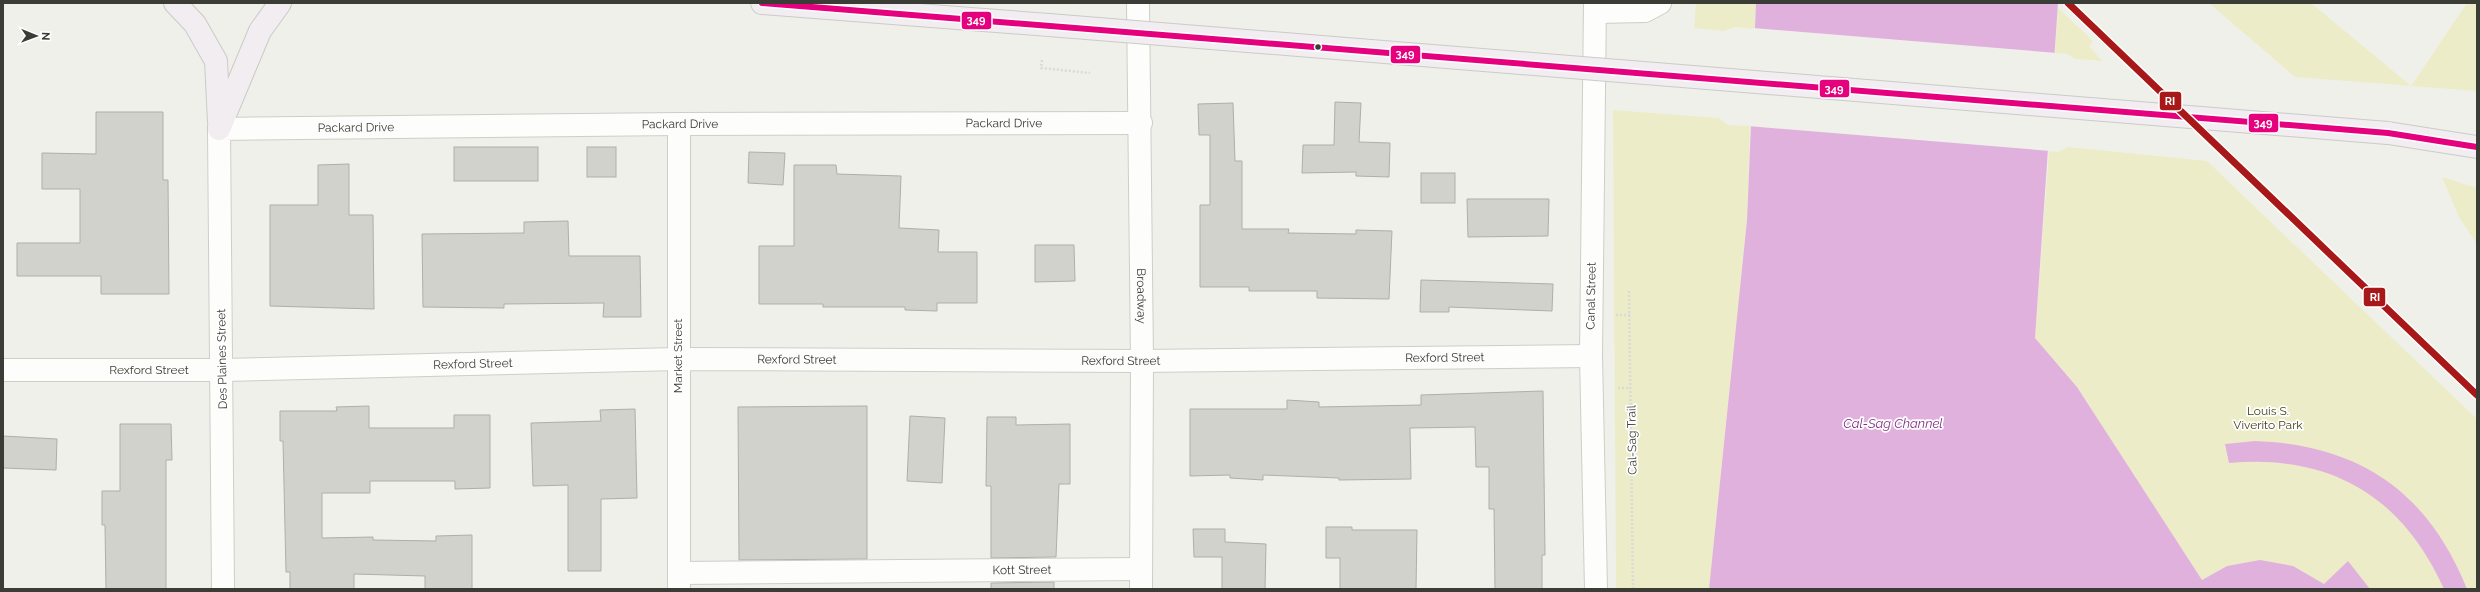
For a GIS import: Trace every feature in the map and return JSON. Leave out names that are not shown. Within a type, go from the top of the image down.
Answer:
[{"type":"main road","points":[[175,3],[195,24],[216,61],[219,129]]},
{"type":"main road","points":[[219,129],[260,31],[280,3]]},
{"type":"main road","points":[[762,3],[1049,24],[2388,133],[2477,136]]},
{"type":"main road","points":[[2388,133],[2477,147]]},
{"type":"street","name":"Broadway","points":[[1138,3],[1141,123],[1141,579]]},
{"type":"street","points":[[1595,7],[1645,11],[1660,3]]},
{"type":"street","name":"Canal Street","points":[[1595,7],[1591,356],[1596,589]]},
{"type":"street","name":"Packard Drive","points":[[219,129],[679,124],[1141,123]]},
{"type":"street","name":"Market Street","points":[[679,124],[679,581]]},
{"type":"street","name":"Des Plaines Street","points":[[219,129],[223,589]]},
{"type":"street","name":"Rexford Street","points":[[3,370],[222,370],[678,360],[1142,361],[1591,356]]},
{"type":"street","name":"Kott Street","points":[[679,581],[1141,579]]},
{"type":"path","points":[[1042,60],[1041,68],[1090,73]]},
{"type":"path","name":"Cal-Sag Trail","points":[[1629,291],[1633,589]]},
{"type":"path","points":[[1616,315],[1630,315]]},
{"type":"path","points":[[1617,388],[1631,388]]},
{"type":"green space","points":[[1696,3],[1756,3],[1755,29],[1735,27],[1724,31],[1694,28]]},
{"type":"green space","points":[[2209,3],[2311,3],[2411,86],[2295,77]]},
{"type":"green space","points":[[2467,3],[2477,3],[2477,91],[2411,86]]},
{"type":"green space","points":[[2058,8],[2093,41],[2089,46],[2102,61],[2075,59],[2067,54],[2055,53]]},
{"type":"green space","points":[[1613,110],[1719,118],[1728,125],[1750,126],[1747,220],[1709,589],[1616,589]]},
{"type":"green space","name":"Louis S. Viverito Park","points":[[2068,147],[2207,161],[2477,419],[2477,589],[2328,589],[2227,566],[2202,580],[2077,387],[2035,338],[2049,151],[2058,152]]},
{"type":"green space","points":[[2442,177],[2477,188],[2477,244],[2459,217]]},
{"type":"water","name":"Cal-Sag Channel","points":[[1756,3],[2058,3],[2035,338],[2077,387],[2202,580],[2227,566],[2260,560],[2293,566],[2324,584],[2348,561],[2370,589],[1709,589],[1747,220]]},
{"type":"water","points":[[2255,441],[2293,445],[2327,452],[2358,464],[2386,480],[2410,501],[2432,526],[2451,555],[2467,589],[2444,589],[2427,557],[2407,529],[2384,506],[2359,488],[2331,474],[2300,466],[2266,462],[2229,463],[2225,444]]},
{"type":"pier","points":[[1753,28],[2057,53],[2051,151],[1748,126]]},
{"type":"building","points":[[1335,102],[1361,103],[1359,142],[1390,143],[1389,177],[1356,176],[1356,172],[1302,173],[1303,145],[1334,145]]},
{"type":"building","points":[[1233,103],[1235,161],[1242,161],[1242,229],[1289,229],[1288,233],[1356,234],[1356,230],[1392,231],[1389,299],[1317,298],[1317,291],[1249,291],[1249,287],[1200,287],[1200,205],[1210,205],[1210,135],[1199,135],[1198,104]]},
{"type":"building","points":[[96,112],[163,112],[163,180],[168,180],[169,294],[101,294],[101,276],[17,276],[17,243],[80,243],[80,189],[42,189],[42,153],[96,154]]},
{"type":"building","points":[[454,147],[538,147],[538,181],[454,181]]},
{"type":"building","points":[[587,147],[616,147],[616,177],[587,177]]},
{"type":"building","points":[[749,152],[785,153],[783,185],[748,183]]},
{"type":"building","points":[[349,164],[349,215],[373,215],[374,309],[270,306],[270,205],[318,205],[318,165]]},
{"type":"building","points":[[794,165],[836,165],[837,174],[901,176],[899,228],[939,230],[938,252],[977,252],[977,303],[937,303],[937,311],[905,310],[905,307],[823,307],[823,304],[759,304],[759,246],[794,246]]},
{"type":"building","points":[[1421,173],[1455,173],[1455,203],[1421,203]]},
{"type":"building","points":[[1467,199],[1549,199],[1548,236],[1468,237]]},
{"type":"building","points":[[568,221],[569,256],[640,256],[641,317],[603,317],[604,303],[504,304],[504,308],[423,307],[422,234],[524,233],[524,222]]},
{"type":"building","points":[[1035,245],[1074,245],[1075,281],[1035,282]]},
{"type":"building","points":[[1421,280],[1553,284],[1552,311],[1449,307],[1449,312],[1420,312]]},
{"type":"building","points":[[1543,391],[1545,555],[1542,555],[1542,589],[1495,589],[1494,509],[1489,509],[1489,467],[1476,467],[1475,427],[1410,428],[1411,479],[1339,480],[1339,478],[1263,475],[1263,480],[1230,478],[1230,475],[1190,476],[1190,409],[1287,409],[1287,400],[1319,402],[1319,407],[1421,405],[1421,395]]},
{"type":"building","points":[[369,406],[369,428],[454,428],[454,415],[490,415],[490,488],[455,489],[455,481],[370,481],[370,493],[322,493],[322,538],[373,537],[373,540],[436,541],[436,536],[472,535],[472,589],[425,589],[425,576],[354,574],[354,589],[290,589],[290,572],[286,572],[283,441],[280,441],[280,411],[337,411],[336,407]]},
{"type":"building","points":[[867,406],[867,559],[739,560],[738,407]]},
{"type":"building","points":[[635,409],[637,498],[601,499],[601,571],[568,571],[568,485],[533,486],[531,423],[601,421],[600,410]]},
{"type":"building","points":[[910,416],[945,418],[942,483],[907,481]]},
{"type":"building","points":[[987,417],[1016,417],[1016,425],[1070,424],[1070,484],[1059,484],[1056,557],[991,558],[991,486],[986,486]]},
{"type":"building","points":[[120,424],[171,424],[172,460],[166,460],[166,589],[106,589],[105,525],[102,525],[102,491],[120,491]]},
{"type":"building","points":[[3,436],[57,439],[56,470],[3,468]]},
{"type":"building","points":[[1326,527],[1352,527],[1352,530],[1417,530],[1416,589],[1340,589],[1340,558],[1326,558]]},
{"type":"building","points":[[1193,529],[1225,529],[1225,542],[1266,544],[1265,589],[1222,589],[1222,557],[1194,557]]},
{"type":"building","points":[[1054,582],[1054,589],[991,589],[991,583]]},
{"type":"transit line","name":"349","points":[[762,3],[2388,133],[2477,147]]},
{"type":"transit line","name":"RI","points":[[2068,3],[2477,395]]}]
